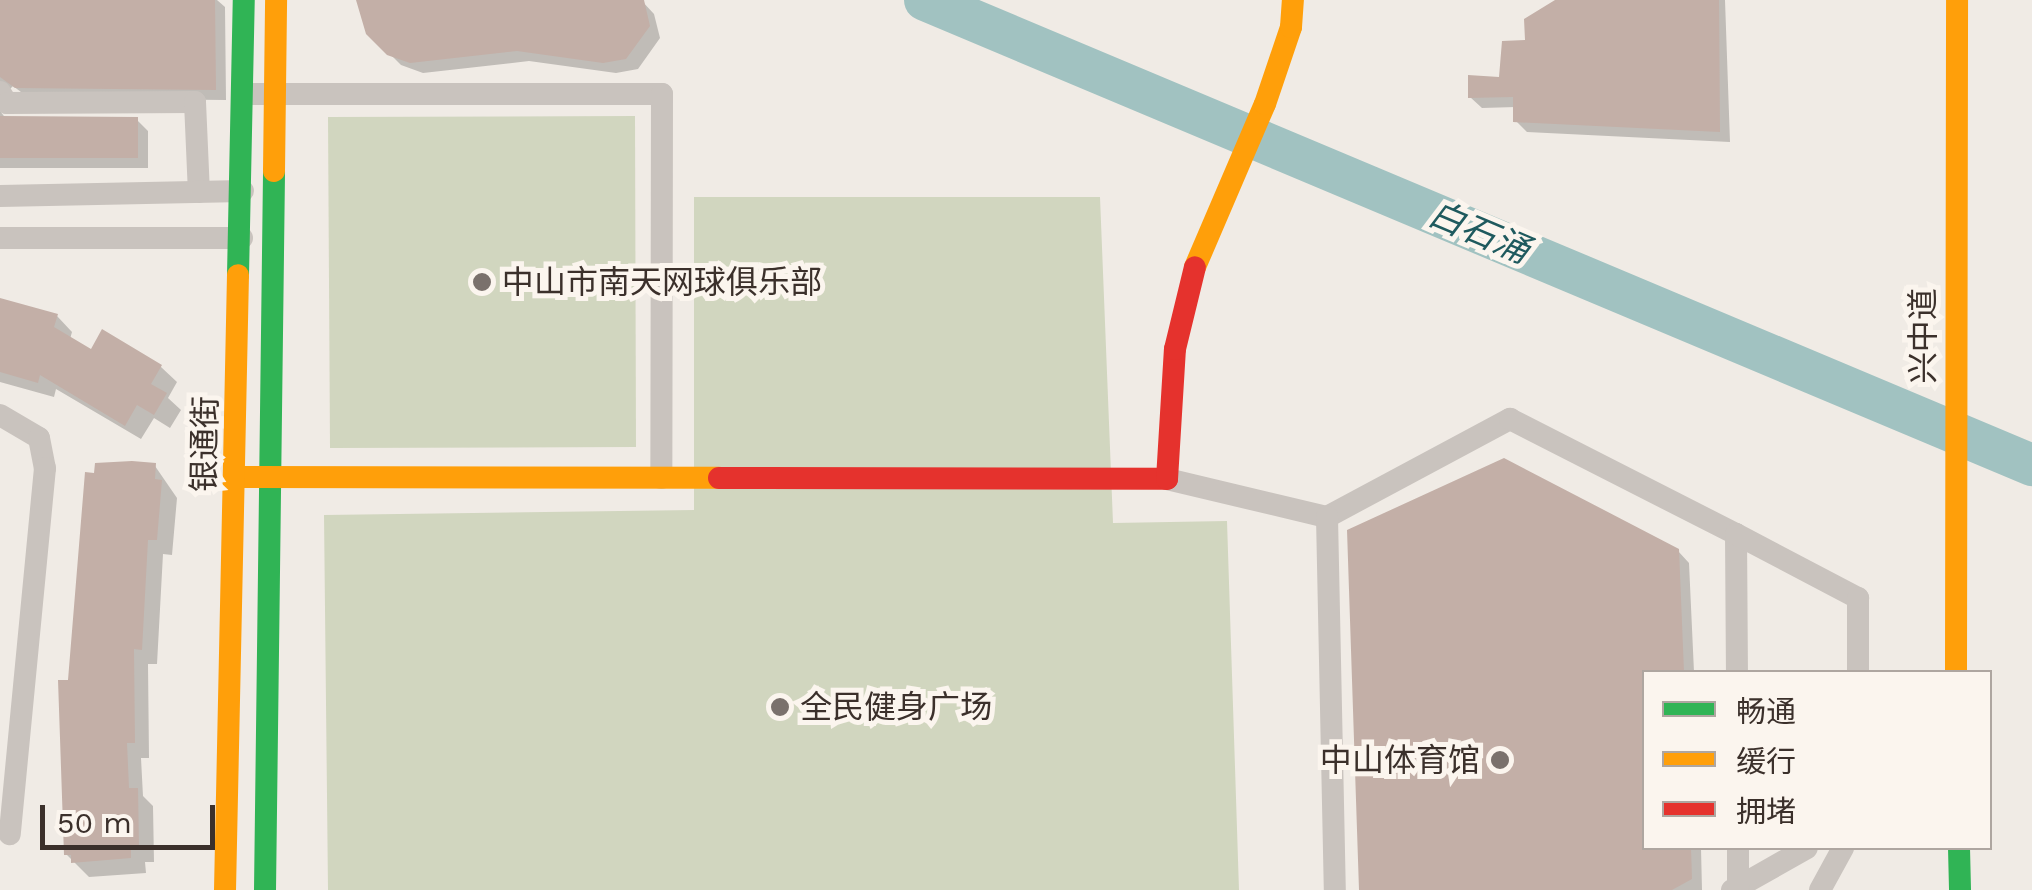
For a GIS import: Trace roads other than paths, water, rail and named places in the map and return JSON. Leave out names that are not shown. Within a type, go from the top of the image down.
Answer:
[{"type":"street","name":"银通街","points":[[223,887],[237,477],[244,0]]},
{"type":"street","name":"银通街","points":[[265,890],[276,0]]},
{"type":"street","points":[[1167,479],[1175,349],[1193,270],[1265,104],[1291,27],[1293,0]]},
{"type":"street","name":"兴中道","points":[[1956,670],[1957,0]]},
{"type":"street","points":[[0,92],[7,103],[195,102],[199,192]]},
{"type":"street","points":[[244,94],[662,94],[661,478]]},
{"type":"street","points":[[0,196],[242,191]]},
{"type":"street","points":[[0,210],[0,229]]},
{"type":"street","points":[[0,238],[242,238]]},
{"type":"street","points":[[0,415],[39,438],[45,468],[10,834]]},
{"type":"street","points":[[237,477],[1167,479],[1327,516],[1510,418],[1858,598],[1858,670]]},
{"type":"street","points":[[1327,516],[1336,890]]},
{"type":"street","points":[[1736,534],[1737,670]]},
{"type":"street","points":[[1735,888],[1738,850]]},
{"type":"street","points":[[1735,888],[1803,850]]},
{"type":"street","points":[[1820,890],[1841,850]]},
{"type":"street","points":[[1959,850],[1960,890]]},
{"type":"waterway","name":"白石涌","points":[[925,0],[2032,465]]},
{"type":"place","name":"中山市南天网球俱乐部","points":[[482,282]]},
{"type":"place","name":"全民健身广场","points":[[780,707]]},
{"type":"place","name":"中山体育馆","points":[[1500,760]]}]
